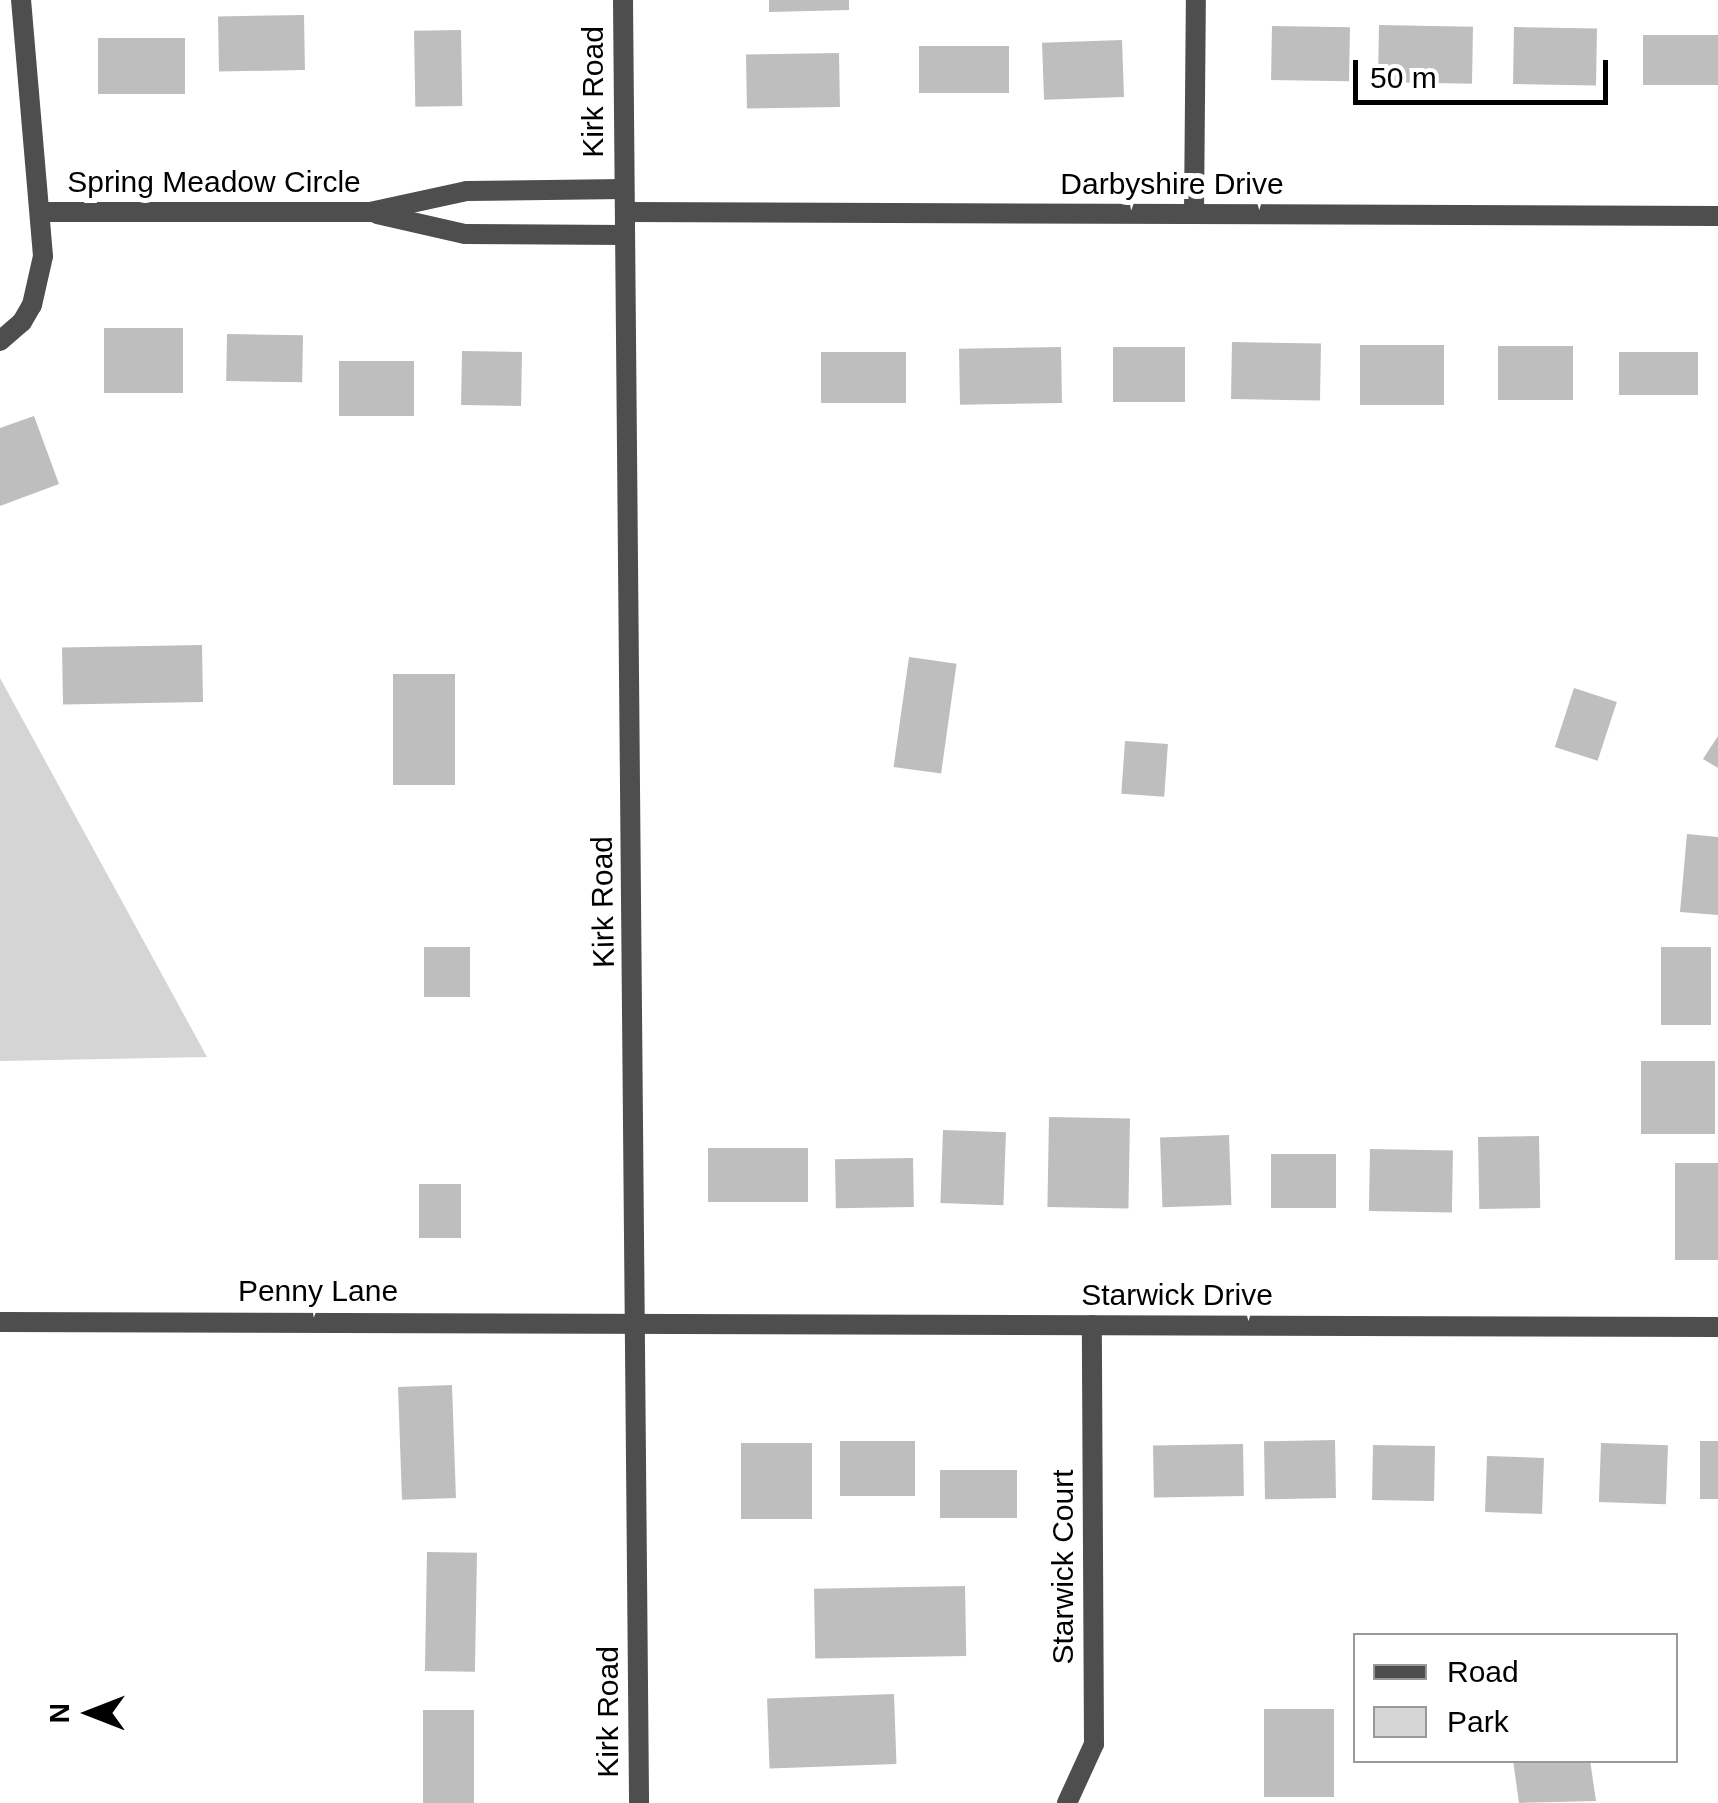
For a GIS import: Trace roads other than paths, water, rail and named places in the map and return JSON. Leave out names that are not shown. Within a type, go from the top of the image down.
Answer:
[{"type":"street","name":"Spring Meadow Circle","points":[[0,341],[22,322],[32,305],[44,256],[21,0]]},
{"type":"street","name":"Kirk Road","points":[[623,0],[639,1803]]},
{"type":"street","points":[[1194,214],[1196,0]]},
{"type":"street","name":"Spring Meadow Circle","points":[[42,212],[370,212],[467,190],[624,189]]},
{"type":"street","points":[[370,212],[464,234],[625,234]]},
{"type":"street","name":"Darbyshire Drive","points":[[625,212],[1718,216]]},
{"type":"street","name":"Penny Lane","points":[[0,1322],[636,1322]]},
{"type":"street","name":"Starwick Drive","points":[[636,1322],[1718,1327]]},
{"type":"street","name":"Starwick Court","points":[[1068,1803],[1094,1744],[1092,1325]]}]
